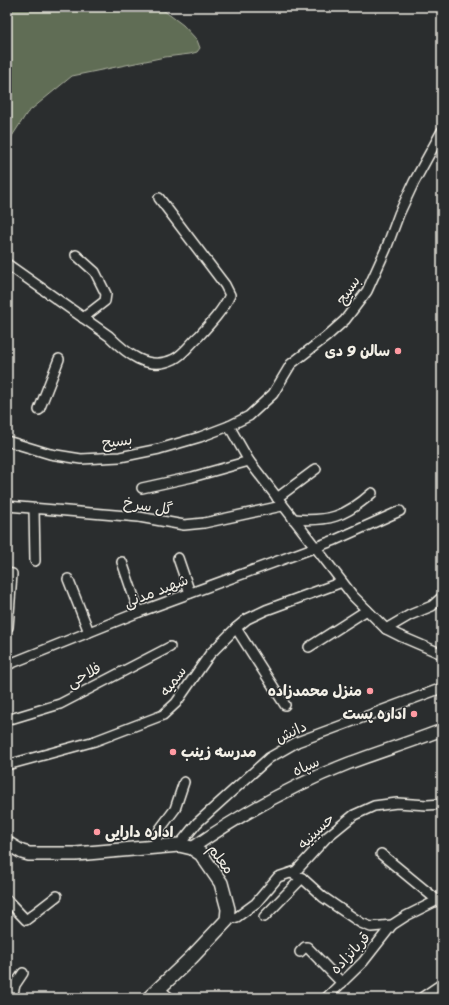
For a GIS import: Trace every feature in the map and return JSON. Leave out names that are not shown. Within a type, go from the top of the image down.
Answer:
[{"type":"main road","name":"معلم","points":[[7,843],[22,852],[38,854],[76,854],[179,845],[192,848],[201,854],[221,883],[228,909],[227,920]]},
{"type":"main road","points":[[149,998],[192,957],[227,920]]},
{"type":"street","name":"بسیج","points":[[229,426],[249,416],[273,394],[291,364],[345,320],[367,291],[386,249],[399,214],[414,182],[442,131]]},
{"type":"street","points":[[7,264],[109,336],[123,350],[136,359],[149,363],[174,359],[185,350],[225,306],[230,294],[226,285],[159,198]]},
{"type":"street","points":[[76,255],[95,272],[106,294],[105,301],[83,318]]},
{"type":"street","points":[[39,410],[59,359]]},
{"type":"street","name":"بسیح","points":[[7,441],[50,454],[81,459],[120,457],[166,447],[200,437],[229,426]]},
{"type":"street","points":[[229,426],[249,461],[342,582],[366,610],[386,629],[442,654]]},
{"type":"street","points":[[142,488],[192,477],[249,461]]},
{"type":"street","points":[[280,502],[316,469]]},
{"type":"street","points":[[293,519],[314,521],[344,514],[358,506],[372,493]]},
{"type":"street","name":"گل سرخ","points":[[7,506],[139,517],[184,525],[204,523],[280,502]]},
{"type":"street","points":[[34,509],[35,561]]},
{"type":"street","name":"شهید مدنی","points":[[7,665],[139,612],[335,540],[400,510]]},
{"type":"street","points":[[178,558],[190,593]]},
{"type":"street","points":[[122,562],[139,612]]},
{"type":"street","points":[[7,573],[12,574],[8,627]]},
{"type":"street","points":[[68,579],[89,632]]},
{"type":"street","name":"سمیه","points":[[7,765],[95,741],[163,715],[176,703],[210,654],[246,619],[266,610],[342,582]]},
{"type":"street","points":[[386,629],[410,615],[432,606],[442,598]]},
{"type":"street","points":[[309,647],[366,610]]},
{"type":"street","points":[[236,628],[285,705]]},
{"type":"street","name":"فلاحی","points":[[7,720],[60,704],[170,647]]},
{"type":"street","name":"دانش","points":[[179,845],[197,823],[269,758],[297,742],[442,688]]},
{"type":"street","name":"سپاه","points":[[192,848],[219,829],[296,787],[346,764],[442,730]]},
{"type":"street","points":[[154,847],[160,829],[175,809],[184,782]]},
{"type":"street","name":"حسینیه","points":[[227,920],[237,916],[256,903],[278,878],[296,871],[327,837],[354,815],[374,806],[397,803],[442,804]]},
{"type":"street","points":[[290,873],[302,878],[323,897],[361,923],[371,927],[392,925],[439,899],[381,854]]},
{"type":"street","points":[[264,917],[302,878]]},
{"type":"street","points":[[7,900],[26,920],[57,896]]},
{"type":"street","name":"قربانزاده","points":[[326,998],[363,962],[392,925]]},
{"type":"street","points":[[300,952],[307,947],[342,983]]},
{"type":"street","points":[[12,998],[15,985],[23,973]]},
{"type":"street","points":[[422,998],[442,985]]},
{"type":"street","points":[[158,988],[170,998]]},
{"type":"green space","points":[[7,7],[159,7],[183,25],[197,40],[200,48],[197,52],[190,54],[165,57],[72,76],[27,113],[7,144]]},
{"type":"place","name":"سالن 9 دی","points":[[398,351]]},
{"type":"place","name":"منزل محمدزاده","points":[[370,691]]},
{"type":"place","name":"اداره پست","points":[[414,714]]},
{"type":"place","name":"مدرسه زینب","points":[[173,752]]},
{"type":"place","name":"اداره دارایی","points":[[97,832]]}]
